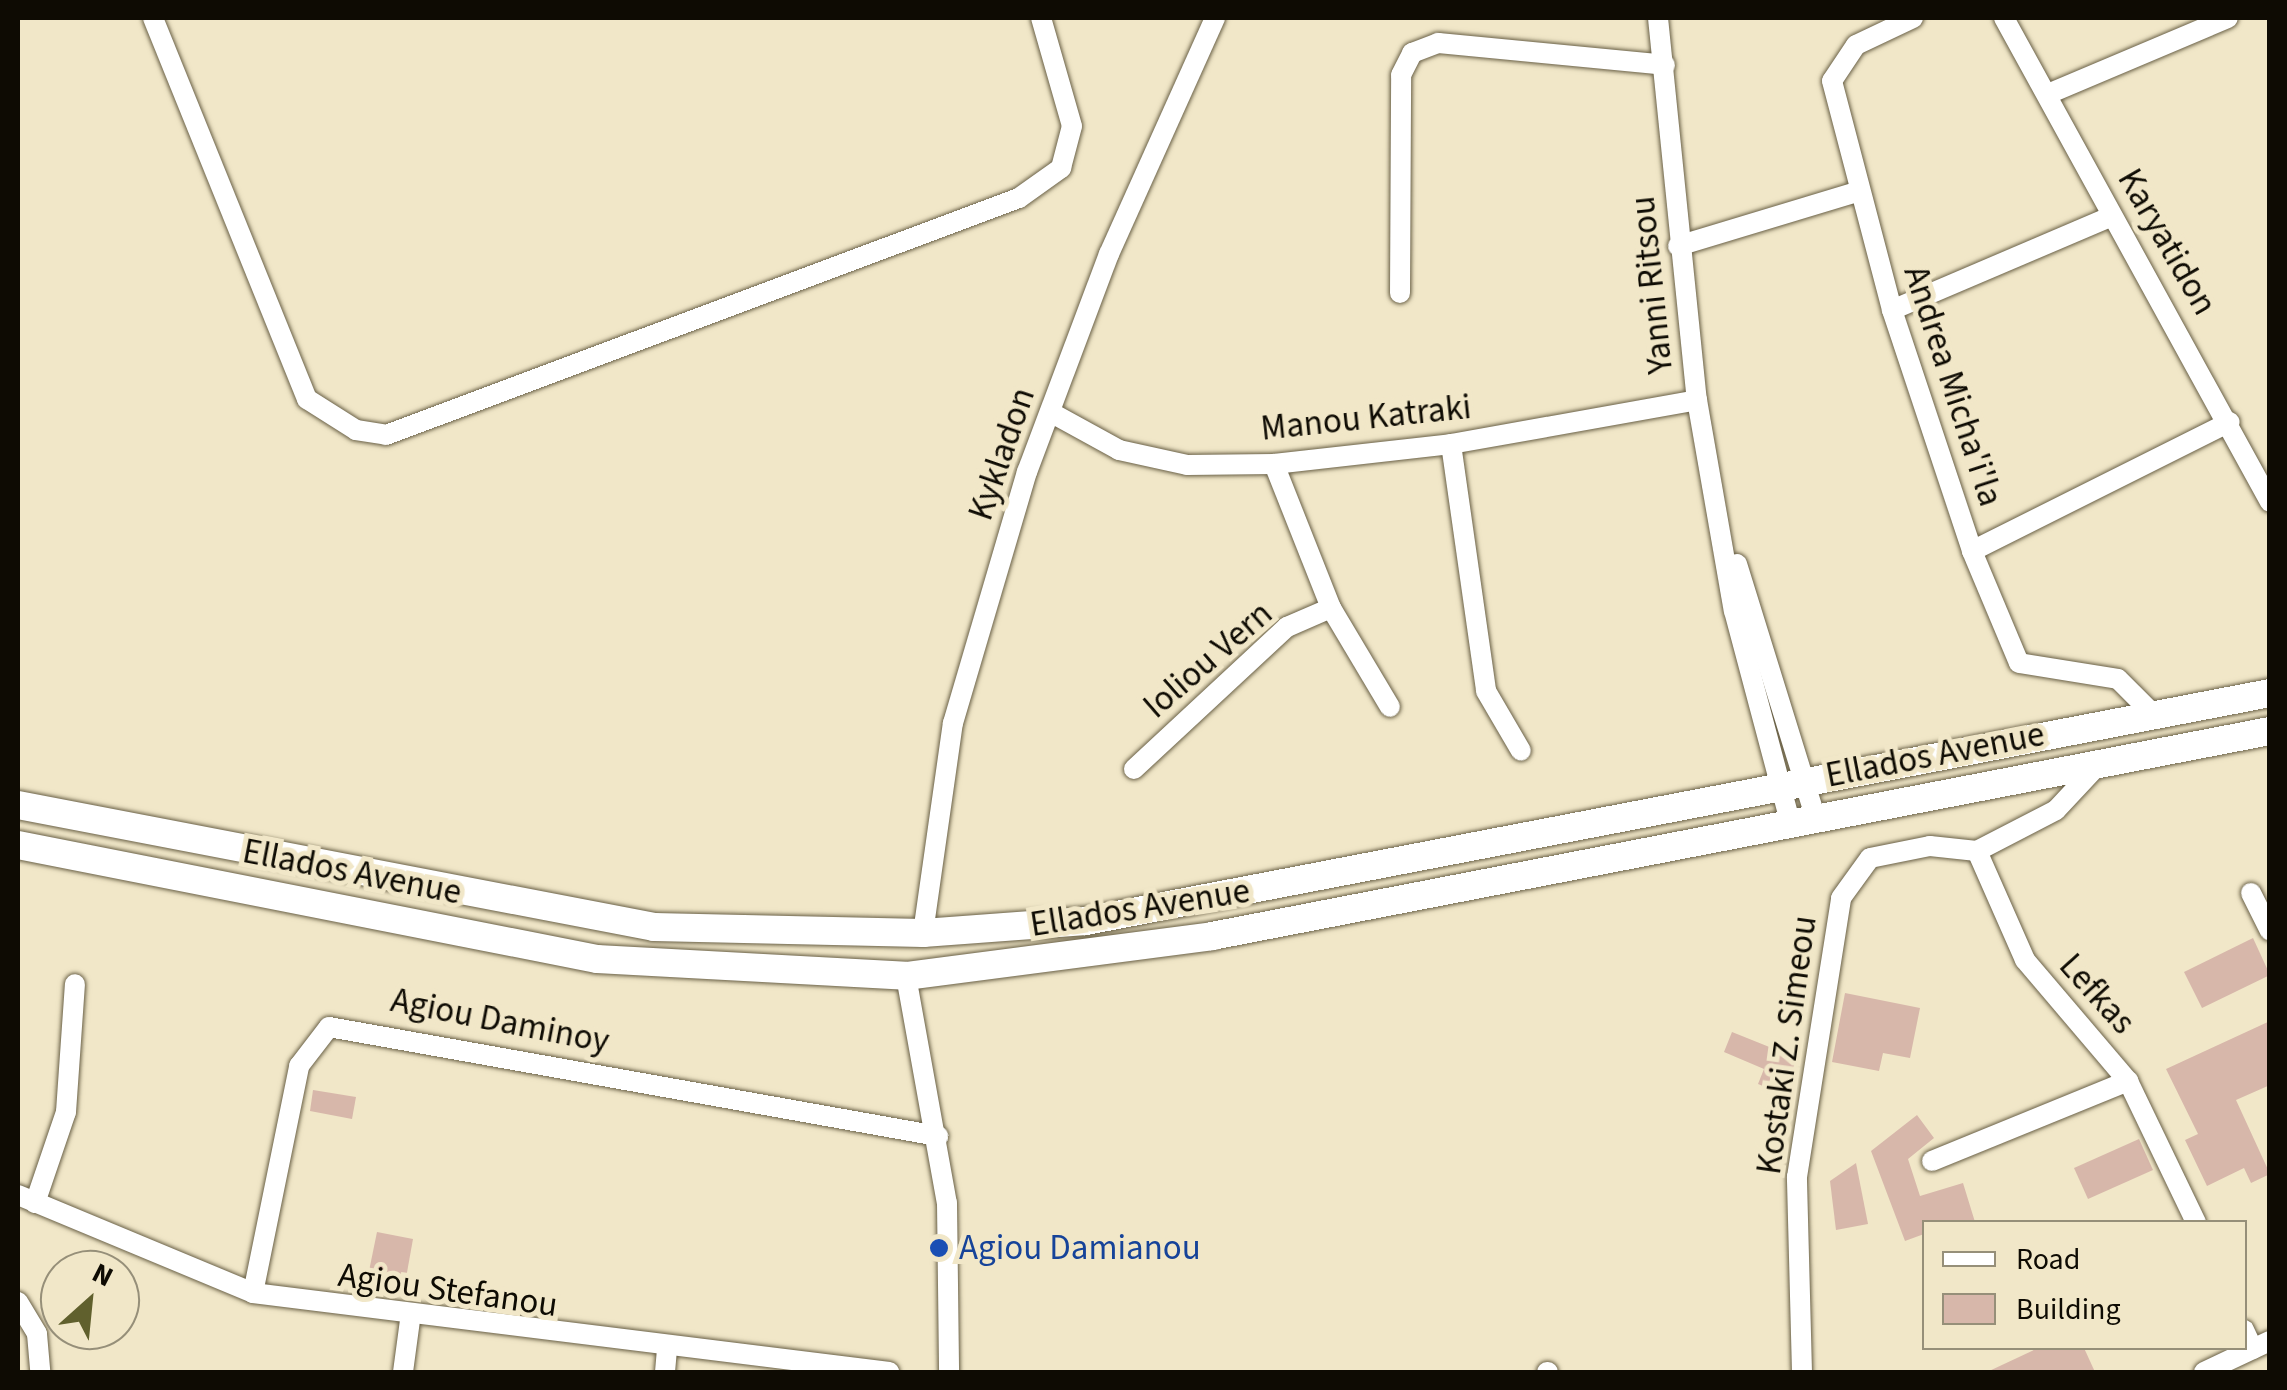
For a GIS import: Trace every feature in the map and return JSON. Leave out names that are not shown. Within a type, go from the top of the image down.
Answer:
[{"type":"main road","name":"Ellados Avenue","points":[[18,805],[654,927],[923,934],[1086,921],[2270,694]]},
{"type":"main road","name":"Ellados Avenue","points":[[18,844],[597,959],[906,976],[1212,936],[1802,818],[2270,731]]},
{"type":"street","points":[[153,18],[306,400],[356,430],[386,436],[1019,198],[1061,168],[1072,126],[1041,18]]},
{"type":"street","name":"Kykladon","points":[[923,934],[953,724],[1050,412],[1215,18]]},
{"type":"street","name":"Yanni Ritsou","points":[[1658,18],[1678,246],[1697,400],[1728,544],[1734,611],[1802,818]]},
{"type":"street","name":"Andrea Micha'i'la","points":[[1913,18],[1856,45],[1835,70],[1860,191],[1892,310],[1972,551],[2018,663],[2118,679],[2154,715]]},
{"type":"street","name":"Karyatidon","points":[[2004,18],[2230,422],[2270,502]]},
{"type":"street","points":[[2048,94],[2228,18]]},
{"type":"street","points":[[1400,293],[1401,75],[1412,53],[1438,43],[1664,65]]},
{"type":"street","points":[[1678,246],[1860,191]]},
{"type":"street","points":[[1892,310],[2112,216]]},
{"type":"street","name":"Manou Katraki","points":[[1050,412],[1119,450],[1170,462],[1274,464],[1451,444],[1697,400]]},
{"type":"street","points":[[1972,551],[2230,422]]},
{"type":"street","points":[[1451,444],[1486,692],[1522,751]]},
{"type":"street","points":[[1274,464],[1332,608],[1390,707]]},
{"type":"street","name":"Ioliou Vern","points":[[1134,770],[1287,627],[1332,608]]},
{"type":"street","points":[[1977,851],[2056,810],[2100,763]]},
{"type":"street","name":"Kostaki Z. Simeou","points":[[1802,1372],[1797,1177],[1842,898],[1870,858],[1930,846],[1977,851]]},
{"type":"street","name":"Lefkas","points":[[1977,851],[2025,960],[2128,1081],[2195,1220]]},
{"type":"street","points":[[2251,892],[2270,931]]},
{"type":"street","points":[[906,976],[938,1136],[954,1279],[949,1372]]},
{"type":"street","points":[[26,1199],[66,1112],[75,984]]},
{"type":"street","name":"Agiou Daminoy","points":[[253,1294],[300,1066],[329,1027],[938,1136]]},
{"type":"street","points":[[1932,1161],[2128,1081]]},
{"type":"street","name":"Agiou Stefanou","points":[[26,1199],[253,1294],[666,1362],[889,1372]]},
{"type":"street","points":[[18,1302],[37,1334],[40,1372]]},
{"type":"street","points":[[403,1372],[410,1320]]},
{"type":"street","points":[[2204,1372],[2240,1350]]},
{"type":"building","points":[[2253,938],[2270,975],[2202,1008],[2184,972]]},
{"type":"building","points":[[1845,993],[1920,1008],[1910,1058],[1883,1053],[1879,1071],[1832,1062]]},
{"type":"building","points":[[2270,1021],[2270,1085],[2236,1100],[2270,1174],[2251,1183],[2244,1168],[2207,1186],[2185,1140],[2198,1134],[2166,1069]]},
{"type":"building","points":[[1732,1032],[1797,1058],[1783,1094],[1758,1084],[1764,1069],[1724,1052]]},
{"type":"building","points":[[313,1090],[356,1097],[352,1119],[310,1111]]},
{"type":"building","points":[[1917,1115],[1934,1138],[1908,1159],[1920,1196],[1963,1183],[1974,1220],[1922,1220],[1922,1235],[1905,1241],[1871,1151]]},
{"type":"building","points":[[2139,1139],[2153,1170],[2088,1199],[2074,1168]]},
{"type":"building","points":[[1856,1163],[1868,1224],[1836,1230],[1830,1181]]},
{"type":"building","points":[[377,1232],[413,1239],[406,1278],[369,1271]]},
{"type":"building","points":[[2034,1350],[2085,1350],[2095,1372],[1987,1372]]},
{"type":"place","name":"Agiou Damianou","points":[[939,1248]]}]
